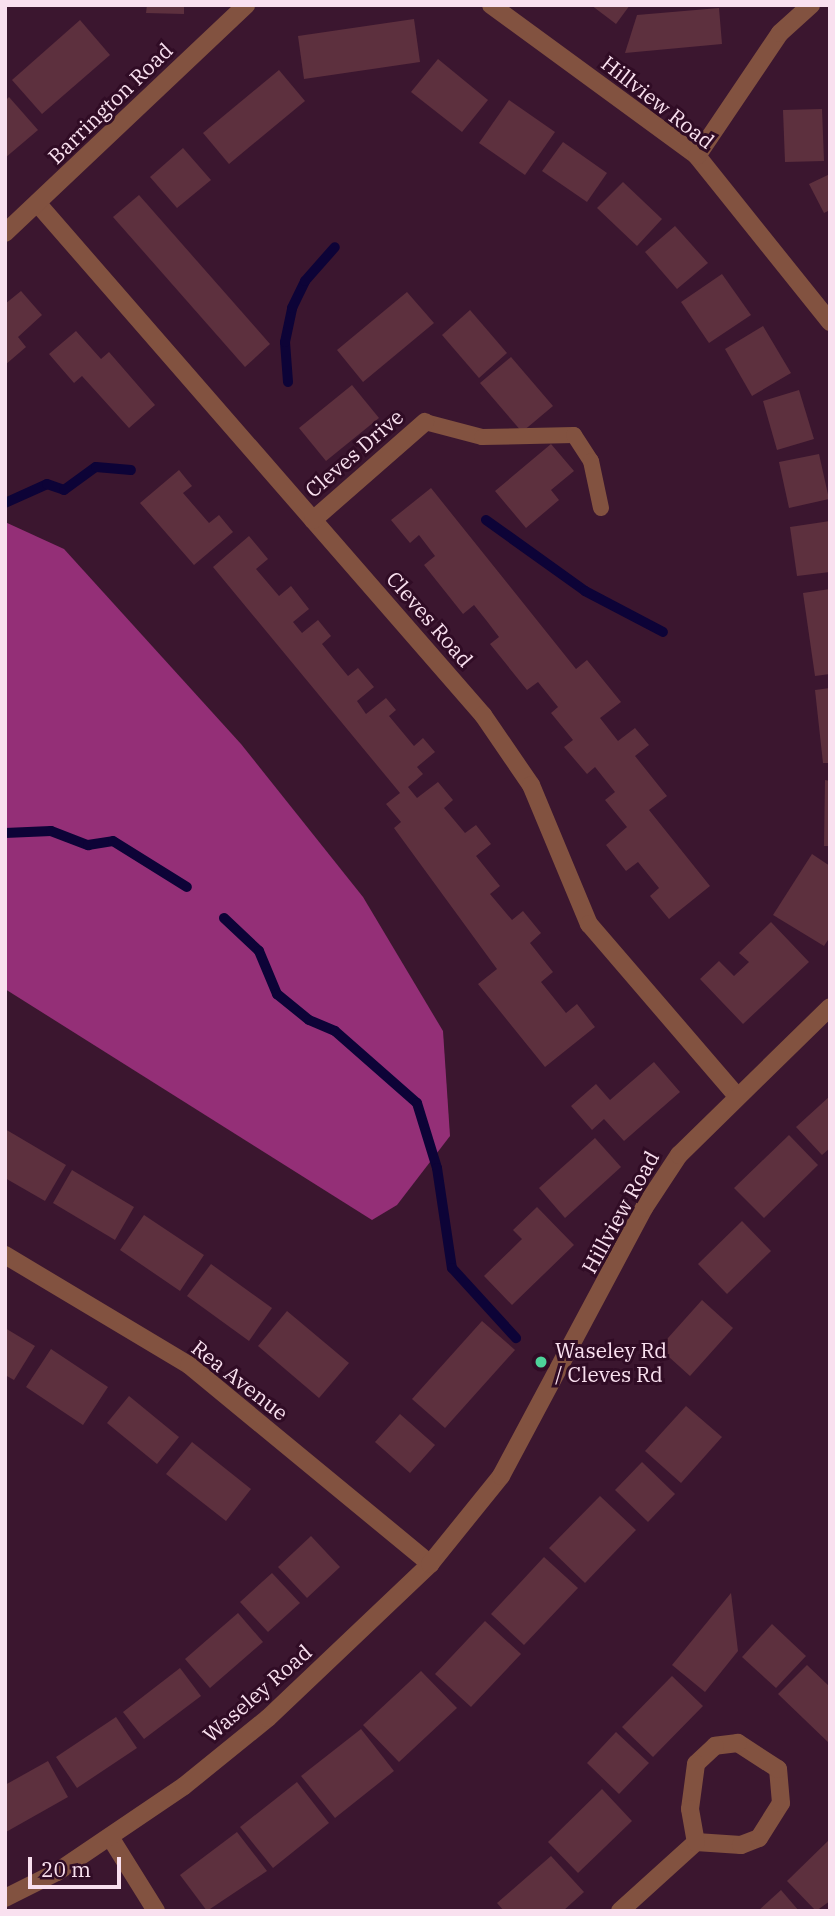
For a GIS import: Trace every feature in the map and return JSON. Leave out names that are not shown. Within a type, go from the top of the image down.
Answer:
[{"type":"street","name":"Barrington Road","points":[[5,233],[246,5]]},
{"type":"street","name":"Hillview Road","points":[[491,5],[697,156],[830,322]]},
{"type":"street","points":[[697,156],[780,33],[811,5]]},
{"type":"street","name":"Cleves Road","points":[[38,204],[483,715],[531,785],[589,924],[738,1097]]},
{"type":"street","name":"Cleves Drive","points":[[313,520],[425,422]]},
{"type":"street","name":"Hillview Road","points":[[501,1476],[644,1208],[679,1154],[830,1007]]},
{"type":"street","name":"Rea Avenue","points":[[5,1255],[189,1365],[430,1564]]},
{"type":"street","name":"Waseley Road","points":[[5,1898],[110,1837],[268,1718],[430,1564],[501,1476]]},
{"type":"street","points":[[620,1911],[696,1842],[741,1845],[759,1838],[781,1803],[778,1769],[738,1744],[715,1746],[696,1764],[690,1809],[696,1842]]},
{"type":"street","points":[[110,1837],[156,1911]]},
{"type":"lane","points":[[425,422],[482,437],[574,435],[591,461],[601,508]]},
{"type":"shaded area","points":[[5,522],[64,549],[241,744],[363,897],[443,1031],[450,1136],[397,1205],[372,1220],[5,989]]},
{"type":"building","points":[[147,5],[184,5],[184,14],[146,13]]},
{"type":"building","points":[[591,5],[630,5],[616,24]]},
{"type":"building","points":[[719,8],[722,44],[625,53],[637,15]]},
{"type":"building","points":[[414,19],[420,62],[304,79],[298,36]]},
{"type":"building","points":[[80,20],[110,55],[42,114],[12,80]]},
{"type":"building","points":[[438,59],[488,100],[462,132],[411,92]]},
{"type":"building","points":[[279,70],[305,101],[229,164],[203,133]]},
{"type":"building","points":[[9,97],[38,130],[5,158],[5,101]]},
{"type":"building","points":[[509,100],[555,132],[525,175],[479,143]]},
{"type":"building","points":[[822,109],[824,161],[785,162],[783,110]]},
{"type":"building","points":[[563,142],[607,173],[587,202],[542,171]]},
{"type":"building","points":[[183,148],[211,180],[177,208],[150,177]]},
{"type":"building","points":[[830,174],[830,210],[824,213],[809,184]]},
{"type":"building","points":[[623,182],[662,219],[637,246],[597,208]]},
{"type":"building","points":[[139,195],[270,344],[245,367],[113,217]]},
{"type":"building","points":[[675,226],[708,263],[677,289],[645,252]]},
{"type":"building","points":[[722,274],[751,315],[709,343],[681,302]]},
{"type":"building","points":[[21,291],[42,315],[18,337],[26,347],[5,365],[5,304]]},
{"type":"building","points":[[407,292],[434,323],[363,382],[337,350]]},
{"type":"building","points":[[470,310],[507,353],[479,378],[442,335]]},
{"type":"building","points":[[763,326],[791,373],[752,396],[725,349]]},
{"type":"building","points":[[76,331],[101,359],[109,352],[155,405],[129,428],[82,376],[74,383],[49,354]]},
{"type":"building","points":[[511,357],[553,406],[522,432],[480,383]]},
{"type":"building","points":[[352,385],[379,418],[326,461],[299,428]]},
{"type":"building","points":[[799,390],[814,439],[777,450],[763,401]]},
{"type":"building","points":[[551,444],[574,471],[551,490],[559,500],[526,528],[495,491]]},
{"type":"building","points":[[819,454],[829,499],[789,508],[779,462]]},
{"type":"building","points":[[179,470],[192,486],[183,493],[209,523],[219,515],[233,532],[194,565],[140,503]]},
{"type":"building","points":[[431,488],[576,669],[587,660],[621,702],[600,718],[618,741],[635,728],[649,745],[635,756],[667,796],[649,810],[710,886],[669,919],[650,896],[659,888],[638,862],[626,871],[606,845],[627,827],[605,800],[615,792],[595,767],[587,774],[564,747],[573,740],[551,713],[558,707],[538,682],[527,690],[490,644],[499,637],[474,605],[463,614],[424,565],[435,556],[419,535],[410,543],[391,520]]},
{"type":"building","points":[[830,521],[830,572],[797,576],[790,527]]},
{"type":"building","points":[[249,536],[268,559],[256,569],[279,596],[291,586],[309,609],[293,622],[302,633],[318,620],[331,636],[322,644],[348,676],[358,668],[374,687],[357,701],[366,714],[386,698],[396,710],[389,716],[414,746],[423,738],[435,752],[417,767],[423,774],[408,787],[417,798],[438,782],[453,800],[444,808],[465,833],[476,825],[491,844],[476,856],[500,886],[490,894],[512,920],[523,911],[541,933],[530,943],[553,972],[541,982],[566,1013],[577,1004],[595,1027],[545,1067],[478,984],[497,969],[394,828],[401,822],[386,804],[400,793],[213,567]]},
{"type":"building","points":[[830,589],[830,674],[815,676],[803,593]]},
{"type":"building","points":[[830,688],[830,763],[823,763],[815,690]]},
{"type":"building","points":[[825,780],[830,781],[830,846],[824,846]]},
{"type":"building","points":[[812,854],[830,866],[830,937],[824,946],[773,915]]},
{"type":"building","points":[[771,922],[809,962],[743,1024],[700,979],[719,961],[734,976],[749,962],[739,953]]},
{"type":"building","points":[[654,1062],[680,1092],[624,1141],[604,1119],[592,1130],[571,1106],[596,1084],[610,1100]]},
{"type":"building","points":[[830,1096],[830,1148],[822,1155],[796,1127]]},
{"type":"building","points":[[5,1129],[66,1165],[45,1201],[5,1178]]},
{"type":"building","points":[[789,1135],[818,1165],[764,1218],[734,1188]]},
{"type":"building","points":[[595,1138],[621,1167],[565,1218],[539,1188]]},
{"type":"building","points":[[72,1170],[134,1207],[115,1240],[53,1203]]},
{"type":"building","points":[[537,1207],[574,1245],[512,1305],[484,1276],[522,1239],[513,1230]]},
{"type":"building","points":[[144,1215],[204,1255],[180,1291],[120,1250]]},
{"type":"building","points":[[742,1221],[771,1251],[727,1294],[698,1264]]},
{"type":"building","points":[[211,1264],[272,1308],[249,1341],[187,1296]]},
{"type":"building","points":[[702,1300],[733,1328],[690,1376],[659,1348]]},
{"type":"building","points":[[287,1311],[349,1363],[319,1398],[258,1346]]},
{"type":"building","points":[[482,1321],[515,1350],[445,1428],[412,1399]]},
{"type":"building","points":[[5,1328],[35,1346],[14,1380],[5,1375]]},
{"type":"building","points":[[51,1349],[108,1387],[83,1425],[26,1387]]},
{"type":"building","points":[[129,1396],[179,1437],[157,1464],[107,1423]]},
{"type":"building","points":[[686,1406],[722,1437],[681,1483],[645,1451]]},
{"type":"building","points":[[400,1414],[435,1445],[410,1473],[375,1442]]},
{"type":"building","points":[[192,1442],[251,1489],[226,1521],[166,1474]]},
{"type":"building","points":[[642,1462],[675,1494],[648,1522],[615,1490]]},
{"type":"building","points":[[600,1496],[636,1530],[585,1583],[549,1548]]},
{"type":"building","points":[[311,1536],[340,1567],[307,1598],[278,1567]]},
{"type":"building","points":[[544,1557],[578,1588],[524,1645],[491,1614]]},
{"type":"building","points":[[272,1573],[300,1603],[268,1632],[240,1602]]},
{"type":"building","points":[[731,1593],[738,1651],[705,1692],[672,1665]]},
{"type":"building","points":[[238,1613],[263,1642],[210,1688],[185,1659]]},
{"type":"building","points":[[485,1621],[521,1654],[471,1707],[435,1674]]},
{"type":"building","points":[[772,1624],[806,1656],[776,1688],[742,1657]]},
{"type":"building","points":[[807,1665],[830,1687],[830,1744],[778,1694]]},
{"type":"building","points":[[180,1668],[201,1696],[144,1739],[123,1712]]},
{"type":"building","points":[[421,1671],[457,1708],[399,1762],[363,1725]]},
{"type":"building","points":[[672,1676],[703,1706],[653,1757],[622,1727]]},
{"type":"building","points":[[116,1717],[137,1748],[77,1788],[56,1757]]},
{"type":"building","points":[[361,1729],[394,1771],[335,1818],[301,1776]]},
{"type":"building","points":[[616,1732],[649,1763],[619,1794],[587,1763]]},
{"type":"building","points":[[48,1761],[68,1797],[6,1832],[5,1785]]},
{"type":"building","points":[[297,1782],[329,1823],[273,1868],[240,1827]]},
{"type":"building","points":[[602,1789],[632,1821],[578,1873],[548,1842]]},
{"type":"building","points":[[237,1832],[267,1871],[207,1911],[180,1875]]},
{"type":"building","points":[[830,1839],[830,1901],[816,1911],[787,1881]]},
{"type":"building","points":[[551,1856],[584,1892],[563,1911],[504,1911],[497,1903]]},
{"type":"building","points":[[781,1890],[799,1911],[758,1911]]},
{"type":"waterway","points":[[288,382],[285,342],[292,308],[305,281],[335,247]]},
{"type":"waterway","points":[[5,503],[47,484],[64,490],[96,467],[131,470]]},
{"type":"waterway","points":[[486,520],[585,591],[663,632]]},
{"type":"waterway","points":[[5,833],[51,831],[88,845],[113,841],[187,887]]},
{"type":"waterway","points":[[224,918],[259,951],[277,994],[309,1020],[335,1031],[417,1103],[437,1168],[452,1268],[516,1338]]},
{"type":"place","name":"Waseley Rd / Cleves Rd","points":[[541,1362]]}]
